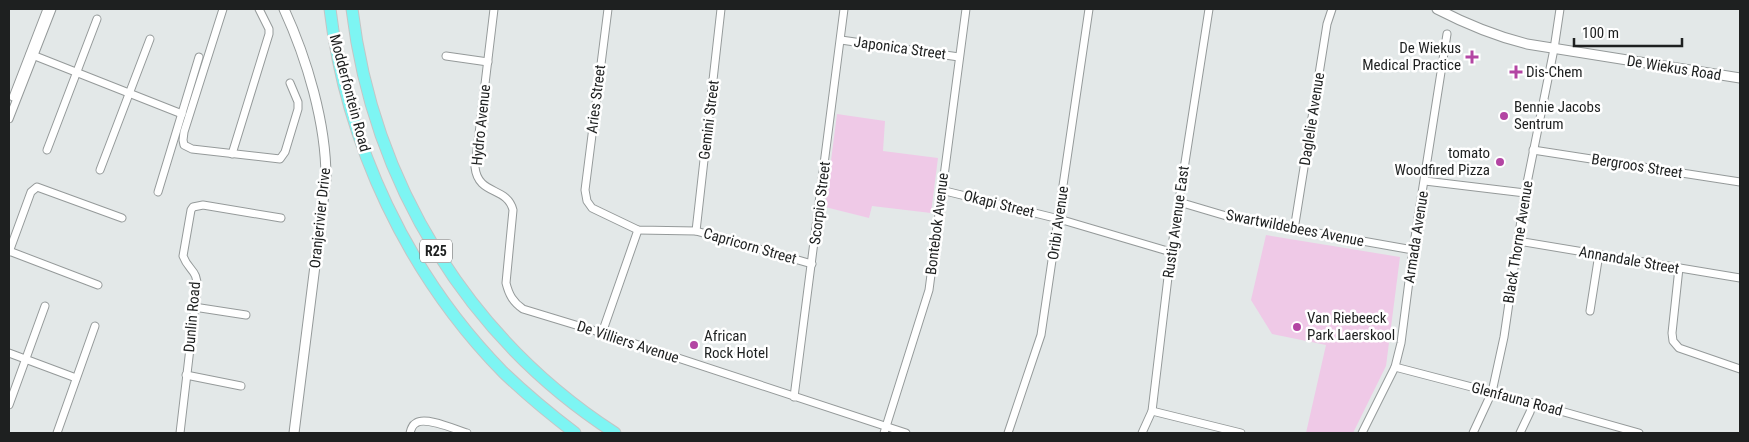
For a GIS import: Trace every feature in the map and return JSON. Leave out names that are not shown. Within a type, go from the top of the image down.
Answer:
[{"type":"main road","name":"Modderfontein Road","points":[[330,9],[340,69],[351,110],[368,162],[398,227],[422,268],[463,326],[503,371],[536,403],[575,433]]},
{"type":"main road","name":"Modderfontein Road","points":[[352,9],[359,56],[369,100],[384,145],[401,186],[422,228],[478,310],[518,355],[551,386],[590,417],[616,433]]},
{"type":"street","points":[[9,119],[47,9]]},
{"type":"street","points":[[9,109],[52,9]]},
{"type":"street","points":[[223,9],[183,140],[184,145],[192,149],[276,159],[282,156],[298,109],[298,102],[290,82]]},
{"type":"street","points":[[232,154],[269,34],[269,29],[259,9]]},
{"type":"street","name":"Oranjerivier Drive","points":[[284,9],[295,32],[310,82],[321,128],[326,162],[326,178],[294,433]]},
{"type":"street","name":"Hydro Avenue","points":[[494,9],[475,167],[476,177],[481,183],[506,198],[511,203],[513,210],[506,283]]},
{"type":"street","name":"Aries Street","points":[[585,190],[608,9]]},
{"type":"street","name":"Gemini Street","points":[[696,231],[721,9]]},
{"type":"street","name":"Scorpio Street","points":[[794,397],[844,9]]},
{"type":"street","name":"Bontebok Avenue","points":[[885,430],[928,290],[966,9]]},
{"type":"street","name":"Oribi Avenue","points":[[1008,433],[1041,335],[1089,9]]},
{"type":"street","name":"Rustig Avenue East","points":[[1142,433],[1152,411],[1178,202],[1209,9]]},
{"type":"street","name":"Daglelie Avenue","points":[[1294,230],[1327,24],[1332,9]]},
{"type":"street","name":"De Wiekus Road","points":[[1437,9],[1477,29],[1502,38],[1740,78]]},
{"type":"street","name":"Black Thorne Avenue","points":[[1473,433],[1492,392],[1504,337],[1525,194],[1560,9]]},
{"type":"street","points":[[47,150],[97,19]]},
{"type":"street","name":"Armada Avenue","points":[[1362,433],[1395,367],[1401,343],[1413,250],[1446,34]]},
{"type":"street","points":[[100,170],[150,38]]},
{"type":"street","name":"Japonica Street","points":[[841,40],[959,57]]},
{"type":"street","points":[[32,55],[182,114]]},
{"type":"street","points":[[446,56],[488,62]]},
{"type":"street","points":[[158,192],[199,57]]},
{"type":"street","name":"Bergroos Street","points":[[1533,150],[1740,182]]},
{"type":"street","points":[[1424,181],[1525,194]]},
{"type":"street","points":[[98,285],[9,251],[31,192],[37,187],[122,218]]},
{"type":"street","name":"Capricorn Street","points":[[585,190],[587,201],[592,208],[638,230],[696,231],[812,264]]},
{"type":"street","name":"Okapi Street","points":[[941,190],[1059,219],[1171,252]]},
{"type":"street","name":"Swartwildebees Avenue","points":[[1178,202],[1233,218],[1413,250]]},
{"type":"street","name":"Dunlin Road","points":[[180,433],[197,280],[195,272],[183,256],[189,215],[193,207],[203,205],[281,218]]},
{"type":"street","points":[[602,333],[638,230]]},
{"type":"street","name":"Annandale Street","points":[[1518,241],[1740,278]]},
{"type":"street","points":[[1590,311],[1599,254]]},
{"type":"street","points":[[1679,268],[1672,333],[1673,341],[1679,348],[1740,369]]},
{"type":"street","name":"De Villiers Avenue","points":[[506,283],[508,294],[514,303],[523,309],[602,333],[794,397],[885,430],[906,433]]},
{"type":"street","points":[[9,405],[45,306]]},
{"type":"street","points":[[194,307],[246,315]]},
{"type":"street","points":[[57,433],[95,326]]},
{"type":"street","points":[[9,353],[76,378]]},
{"type":"street","name":"Glenfauna Road","points":[[1395,367],[1533,403],[1629,432],[1639,433]]},
{"type":"street","points":[[186,375],[242,386]]},
{"type":"street","points":[[1520,433],[1533,403]]},
{"type":"street","points":[[1152,411],[1241,433]]},
{"type":"street","points":[[410,433],[412,426],[417,422],[425,420],[468,433]]},
{"type":"shaded area","points":[[837,114],[885,121],[883,151],[938,158],[931,213],[872,206],[869,218],[825,207]]},
{"type":"shaded area","points":[[1266,235],[1400,257],[1386,366],[1353,433],[1306,433],[1326,345],[1272,334],[1251,300]]},
{"type":"place","name":"De Wiekus Medical Practice","points":[[1472,57]]},
{"type":"place","name":"Dis-Chem","points":[[1516,72]]},
{"type":"place","name":"Bennie Jacobs Sentrum","points":[[1504,116]]},
{"type":"place","name":"tomato Woodfired Pizza","points":[[1500,162]]},
{"type":"place","name":"Van Riebeeck Park Laerskool","points":[[1297,327]]},
{"type":"place","name":"African Rock Hotel","points":[[694,345]]}]
